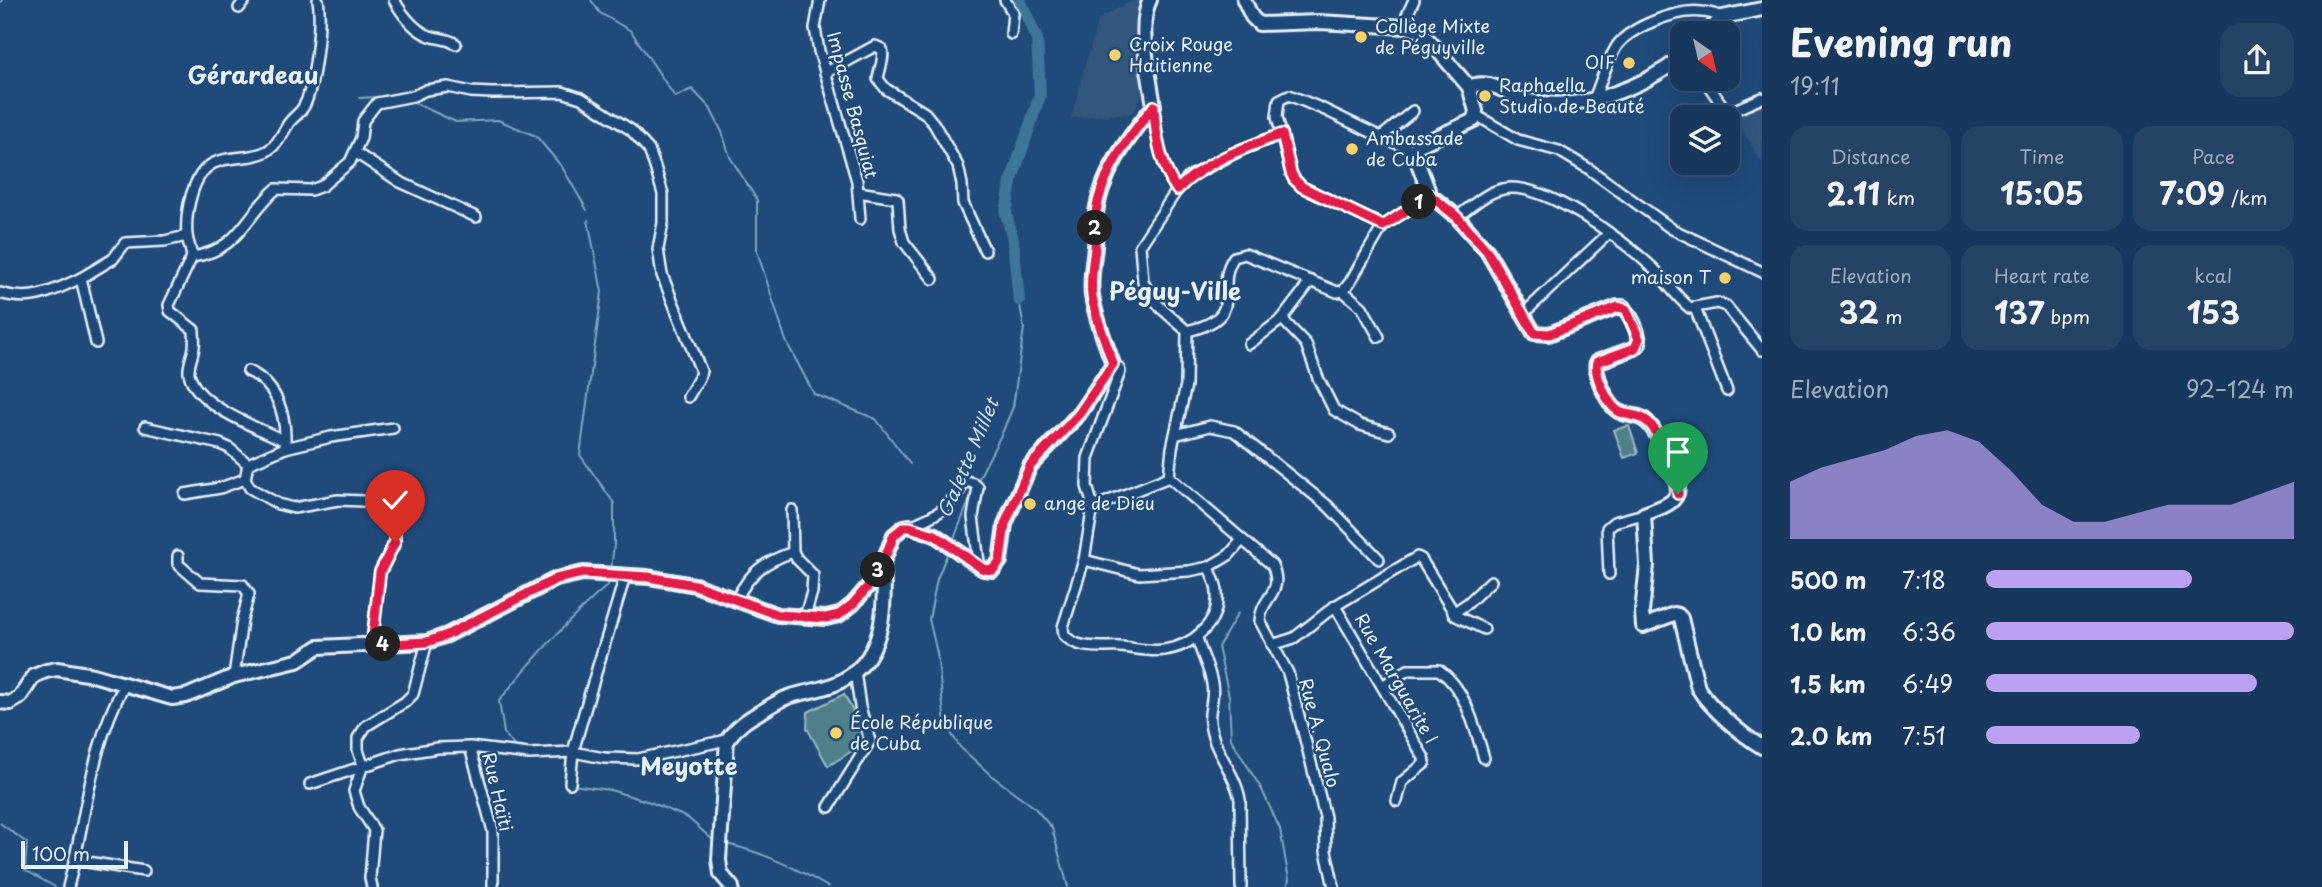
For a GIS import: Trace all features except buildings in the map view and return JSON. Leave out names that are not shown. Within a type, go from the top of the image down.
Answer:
[{"type":"street","points":[[285,444],[218,409],[203,397],[193,385],[189,372],[194,330],[170,311],[169,305],[192,257],[187,236],[188,210],[204,170],[215,162],[266,151],[276,144],[288,124],[302,111],[307,100],[317,48],[320,20],[318,0]]},
{"type":"street","points":[[394,0],[415,28],[430,37],[447,38],[456,44]]},
{"type":"street","name":"Impasse Basquiat","points":[[820,0],[815,28],[825,73],[852,161],[860,219]]},
{"type":"street","points":[[1005,0],[1013,13],[1011,34]]},
{"type":"street","points":[[1150,0],[1147,4],[1145,26],[1147,62],[1163,164],[1177,190]]},
{"type":"street","points":[[1244,0],[1252,18],[1259,24],[1319,22],[1407,27],[1420,31],[1469,87],[1476,115],[1469,123],[1413,150]]},
{"type":"street","points":[[1407,27],[1407,15],[1414,0]]},
{"type":"street","points":[[1594,99],[1615,48],[1622,40],[1657,20],[1680,13],[1702,12],[1723,17],[1762,9]]},
{"type":"street","points":[[1719,21],[1723,17]]},
{"type":"street","points":[[825,73],[875,46],[882,49],[884,55],[878,79],[886,89],[925,113],[934,124],[958,166],[963,203],[985,251]]},
{"type":"street","points":[[1469,87],[1476,84],[1488,85],[1529,101],[1570,104],[1625,89],[1670,66]]},
{"type":"street","points":[[192,257],[225,247],[276,189],[311,190],[321,186],[351,162],[361,138],[363,121],[377,103],[448,87],[492,93],[562,92],[581,98],[631,130],[649,150],[663,194],[663,223],[658,249],[662,275],[701,371],[688,397]]},
{"type":"street","points":[[1383,226],[1302,187],[1294,179],[1277,117],[1279,100],[1289,95],[1413,150],[1430,195],[1457,217],[1487,251],[1530,331],[1540,335],[1549,334],[1618,307],[1623,307],[1628,312],[1639,344],[1635,348],[1602,359],[1595,365],[1606,397],[1615,410],[1636,415],[1649,423],[1676,481],[1678,494],[1676,499],[1644,514],[1614,522],[1607,528],[1609,574]]},
{"type":"street","points":[[1740,109],[1762,98]]},
{"type":"street","points":[[1154,106],[1117,156],[1098,203],[1094,222],[1095,248],[1090,270],[1092,294],[1096,315],[1113,364],[1119,368],[1119,372],[1088,458],[1087,486],[1093,506],[1084,560],[1063,627],[1064,635],[1084,646],[1151,651],[1178,648],[1197,636],[1211,620],[1217,602],[1216,583],[1209,567]]},
{"type":"street","points":[[1381,137],[1413,111]]},
{"type":"street","points":[[1476,115],[1518,139],[1559,151],[1589,169],[1672,229],[1762,272]]},
{"type":"street","points":[[1093,506],[1169,477],[1186,385],[1186,331],[1161,309],[1148,292],[1140,264],[1140,246],[1177,190],[1189,177],[1243,149],[1282,134]]},
{"type":"street","points":[[356,153],[400,182],[475,217]]},
{"type":"street","points":[[1457,217],[1494,192],[1513,187],[1546,196],[1570,207],[1654,269],[1690,308],[1717,303],[1726,306],[1762,350]]},
{"type":"street","points":[[858,192],[896,198],[904,242],[933,279]]},
{"type":"street","points":[[1186,331],[1209,323],[1223,312],[1227,270],[1234,257],[1239,254],[1245,254],[1337,292],[1343,291],[1383,226],[1430,195]]},
{"type":"street","points":[[1522,315],[1608,234]]},
{"type":"street","points":[[0,293],[8,296],[42,296],[81,278],[113,258],[125,243],[164,241],[187,236]]},
{"type":"street","points":[[81,278],[96,343]]},
{"type":"street","points":[[1249,344],[1282,319],[1311,281]]},
{"type":"street","points":[[1343,291],[1362,307],[1379,337]]},
{"type":"street","points":[[1695,307],[1727,391]]},
{"type":"street","points":[[1282,319],[1306,344],[1318,378],[1334,410],[1360,425],[1389,433]]},
{"type":"street","points":[[0,702],[10,704],[20,697],[34,676],[57,669],[93,675],[172,698],[186,696],[234,677],[297,661],[318,647],[427,642],[447,635],[556,579],[583,573],[648,577],[695,585],[778,615],[826,618],[839,615],[862,594],[883,562],[894,535],[904,527],[935,535],[983,569],[993,570],[999,564],[1005,524],[1030,466],[1079,414],[1113,364]]},
{"type":"street","points":[[248,371],[261,377],[277,398],[285,427],[285,444]]},
{"type":"street","points":[[1175,435],[1209,426],[1234,431],[1328,506],[1379,559]]},
{"type":"street","points":[[145,427],[220,444],[237,453],[248,464]]},
{"type":"street","points":[[248,464],[285,444],[393,428]]},
{"type":"street","points":[[248,464],[245,479],[250,488],[278,504],[294,508],[338,500],[363,500],[395,510],[395,542],[380,572],[372,645]]},
{"type":"street","name":"Rue A. Qualo","points":[[1169,477],[1272,565],[1276,575],[1276,589],[1260,614],[1260,621],[1288,673],[1299,712],[1325,817],[1326,850],[1334,887]]},
{"type":"street","points":[[185,494],[220,488],[245,479]]},
{"type":"street","points":[[910,527],[938,514],[950,504],[966,481],[973,483],[978,487],[973,517],[979,562],[983,569]]},
{"type":"street","points":[[792,510],[793,552],[813,575],[812,592],[805,616]]},
{"type":"street","points":[[1644,514],[1647,565],[1643,626],[1674,614],[1681,618],[1698,688],[1703,696],[1735,727],[1762,747]]},
{"type":"street","points":[[1084,560],[1139,574],[1161,574],[1209,567],[1228,555],[1242,540]]},
{"type":"street","points":[[736,600],[743,585],[765,563],[793,552]]},
{"type":"street","points":[[178,556],[178,564],[200,583],[243,585],[249,594],[242,620],[234,677]]},
{"type":"street","points":[[1272,645],[1294,638],[1335,606],[1417,557],[1421,559],[1459,619],[1484,629]]},
{"type":"street","points":[[732,887],[721,874],[719,860],[726,740],[735,728],[784,698],[836,684],[869,660],[878,641],[883,616],[883,562]]},
{"type":"street","points":[[570,783],[573,752],[625,576]]},
{"type":"street","points":[[1453,612],[1468,603],[1491,581]]},
{"type":"street","name":"Rue Marguarite I","points":[[1335,606],[1424,758],[1425,763],[1402,782],[1398,801]]},
{"type":"street","points":[[1197,636],[1212,683],[1213,705],[1209,721],[1238,788],[1241,887]]},
{"type":"street","points":[[372,887],[370,878],[374,830],[359,807],[354,791],[363,765],[358,750],[358,738],[366,726],[405,702],[413,694],[427,642]]},
{"type":"street","points":[[1382,686],[1408,670],[1439,670],[1453,685],[1469,711],[1484,758]]},
{"type":"street","points":[[829,807],[870,741],[860,707],[855,671]]},
{"type":"street","points":[[68,887],[98,748],[125,684]]},
{"type":"street","points":[[310,784],[411,751],[471,747],[529,754],[573,752],[604,758],[638,759],[726,740]]},
{"type":"street","name":"Rue Haïti","points":[[471,747],[494,831],[493,887]]},
{"type":"street","points":[[75,860],[144,871]]},
{"type":"shaded area","name":"Croix Rouge Haitienne","points":[[1134,0],[1140,0],[1143,94],[1133,113],[1071,118],[1098,19]]},
{"type":"shaded area","points":[[1762,104],[1762,163],[1740,126],[1740,117]]},
{"type":"green space","points":[[1629,426],[1638,453],[1624,458],[1614,430]]},
{"type":"green space","points":[[844,694],[868,741],[828,766],[807,728],[808,712]]},
{"type":"waterway","points":[[591,0],[600,13],[631,31],[675,97],[692,89],[710,108],[730,157],[757,200],[757,251],[786,341],[814,394],[876,419],[910,464]]},
{"type":"waterway","name":"Galette Millet","points":[[1019,300],[1013,240],[1006,213],[1011,182],[1040,95],[1037,39],[1020,0]]},
{"type":"waterway","points":[[359,98],[393,96]]},
{"type":"waterway","points":[[408,100],[456,122],[498,120],[536,136],[562,167],[587,210]]},
{"type":"waterway","points":[[588,220],[602,292],[580,455],[614,503],[611,569]]},
{"type":"waterway","name":"Galette Millet","points":[[977,482],[1013,407],[1024,328],[1019,300]]},
{"type":"waterway","name":"Galette Millet","points":[[953,541],[973,491]]},
{"type":"waterway","name":"Galette Millet","points":[[948,552],[937,579],[929,619],[937,653],[945,724],[960,747],[992,776],[1034,807],[1052,828],[1068,887]]},
{"type":"waterway","points":[[516,748],[504,733],[499,701],[551,640],[609,581]]},
{"type":"waterway","points":[[1238,613],[1218,647],[1229,696],[1231,739],[1262,790],[1280,829],[1289,880],[1287,887]]},
{"type":"waterway","points":[[572,785],[610,790],[650,802],[688,818],[714,841]]},
{"type":"waterway","points":[[0,823],[27,843],[25,870],[55,887]]},
{"type":"waterway","points":[[726,844],[778,861],[828,887]]},
{"type":"place","name":"Collège Mixte de Péguyville","points":[[1361,37]]},
{"type":"place","name":"Croix Rouge Haitienne","points":[[1115,55]]},
{"type":"place","name":"OIF","points":[[1629,63]]},
{"type":"place","name":"Raphaella Studio de Beauté","points":[[1485,96]]},
{"type":"place","name":"Ambassade de Cuba","points":[[1352,149]]},
{"type":"place","name":"maison T","points":[[1725,278]]},
{"type":"place","name":"ange de Dieu","points":[[1030,504]]},
{"type":"place","name":"École République de Cuba","points":[[836,733]]},
{"type":"district","name":"Gérardeau","points":[[253,76]]},
{"type":"district","name":"Péguy-Ville","points":[[1175,292]]},
{"type":"district","name":"Meyotte","points":[[689,767]]},
{"type":"route","points":[[395,542],[380,572],[372,645],[427,642],[484,617],[556,579],[583,573],[648,577],[695,585],[778,615],[826,618],[839,615],[853,604],[870,584],[894,535],[904,527],[935,535],[986,571],[993,570],[1000,561],[1005,524],[1030,466],[1079,414],[1113,364],[1096,315],[1092,294],[1090,270],[1095,248],[1094,222],[1106,180],[1117,156],[1154,106],[1163,164],[1177,190],[1199,171],[1243,149],[1282,134],[1291,173],[1302,187],[1383,226],[1430,195],[1457,217],[1487,251],[1530,331],[1540,335],[1549,334],[1618,307],[1626,309],[1639,344],[1635,348],[1602,359],[1597,362],[1595,369],[1606,397],[1615,410],[1644,419],[1653,429],[1676,481],[1678,494]]}]
